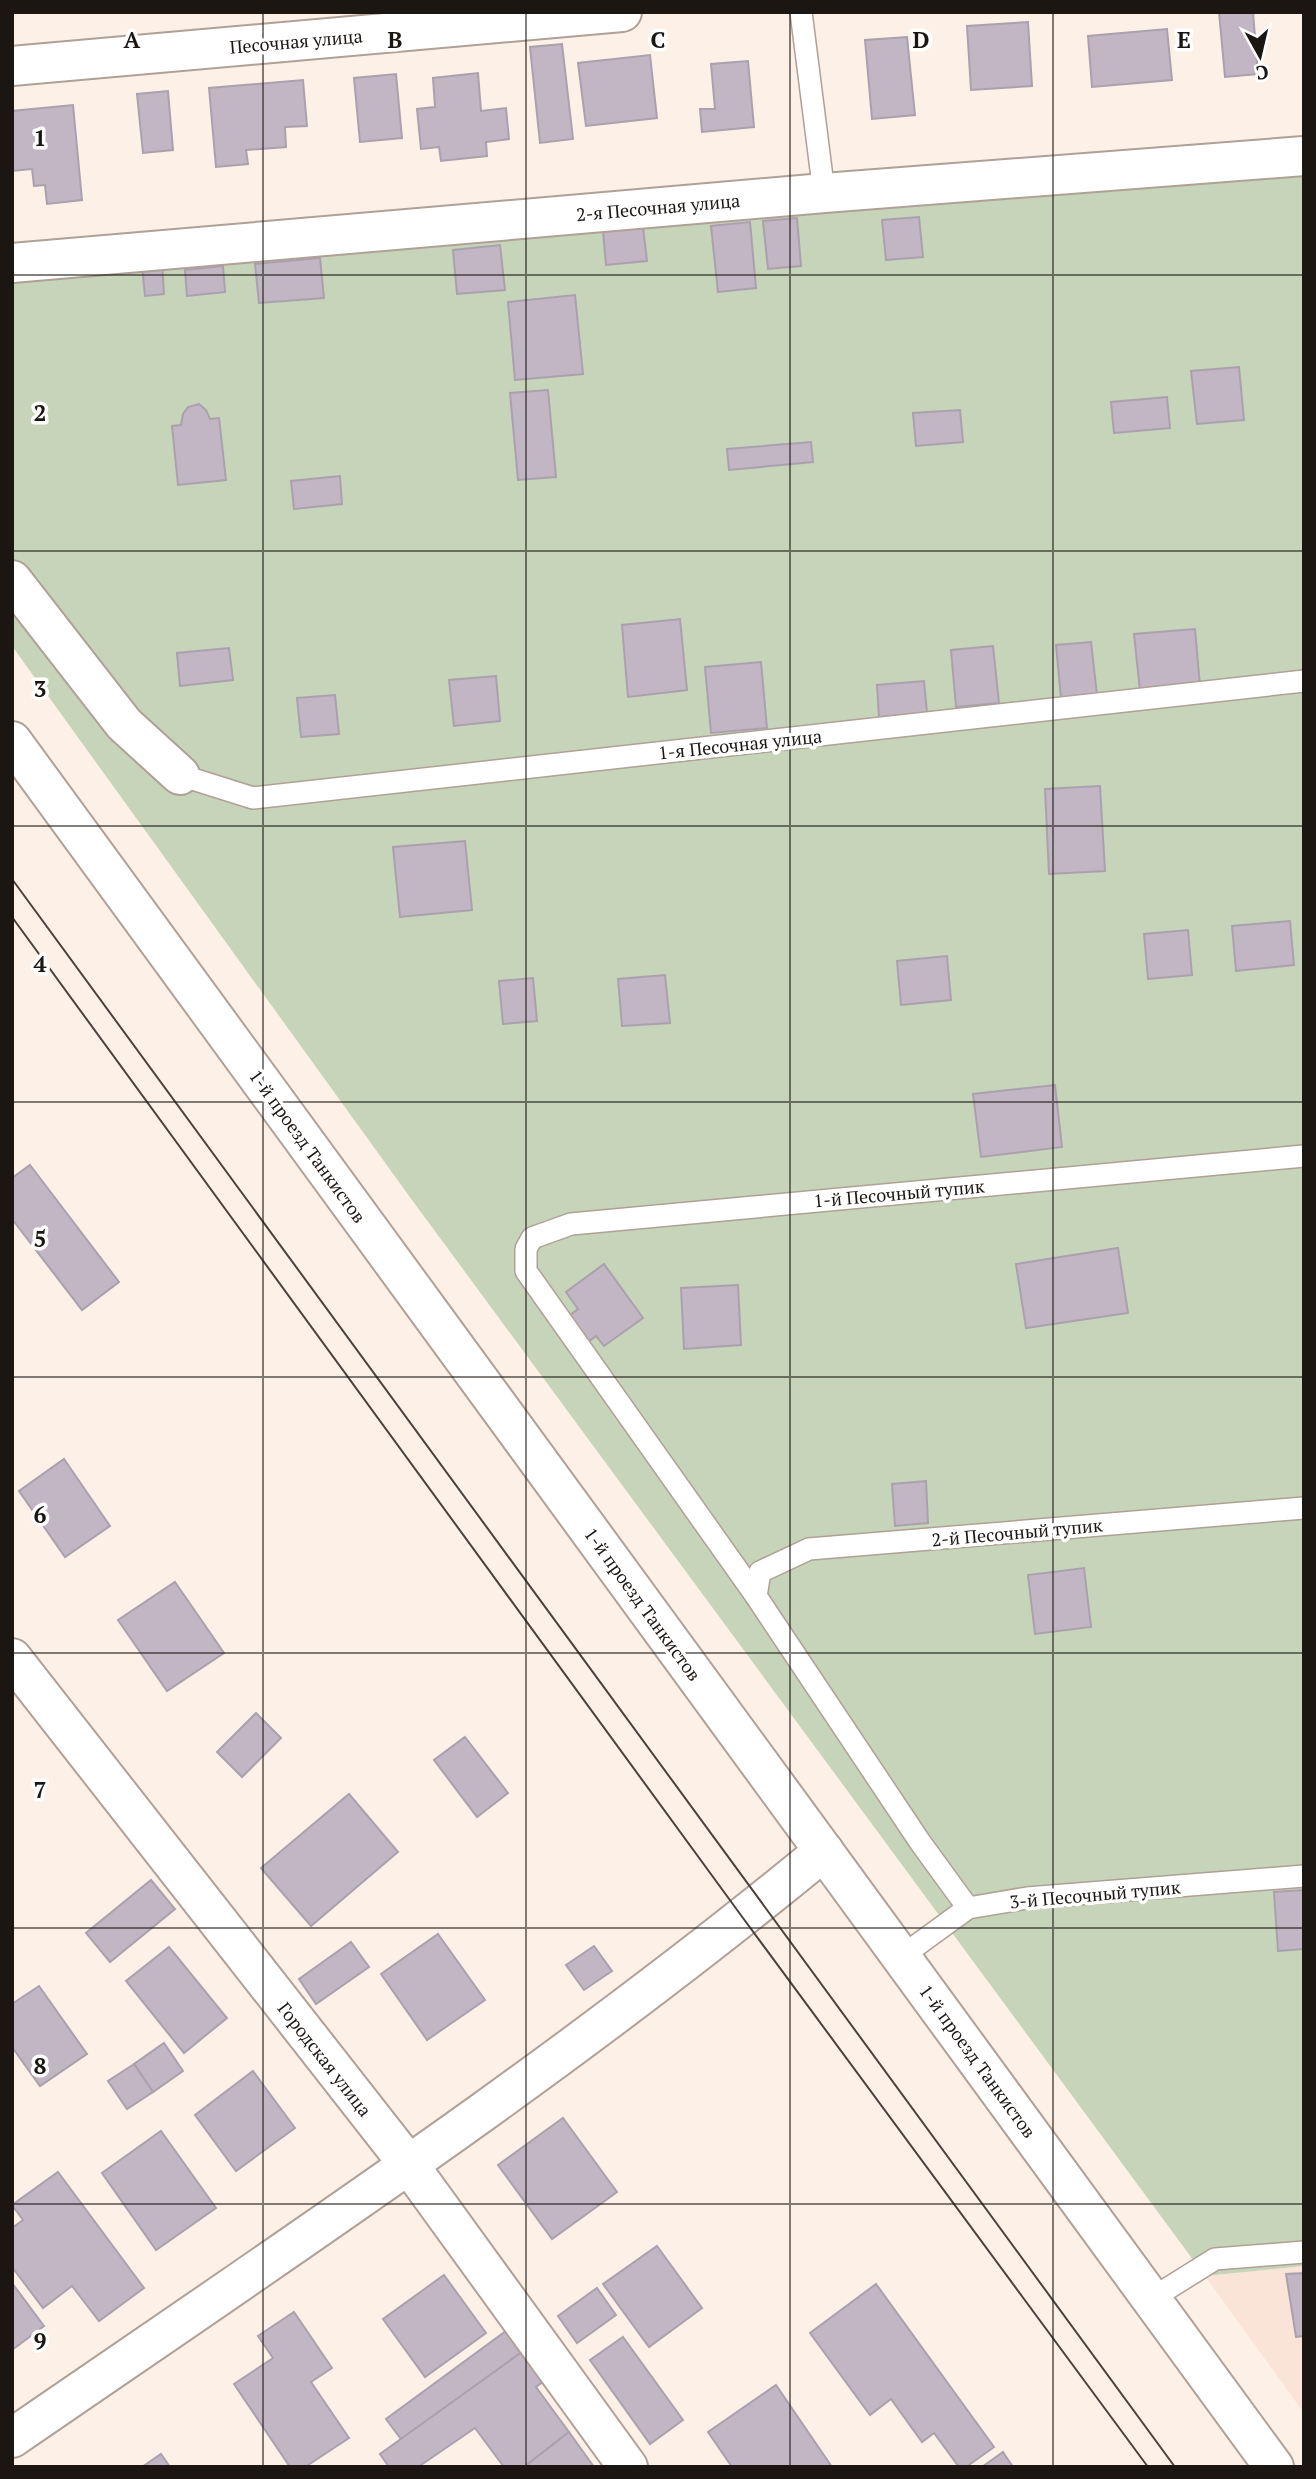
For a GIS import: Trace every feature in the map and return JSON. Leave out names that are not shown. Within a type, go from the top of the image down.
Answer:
[{"type":"street","name":"Песочная улица","points":[[12,66],[622,12]]},
{"type":"street","name":"2-я Песочная улица","points":[[12,264],[824,193],[1304,156]]},
{"type":"street","points":[[12,580],[124,724],[180,775]]},
{"type":"street","name":"1-й проезд Танкистов","points":[[12,741],[1274,2467]]},
{"type":"street","name":"Городская улица","points":[[12,1658],[409,2165],[628,2467]]},
{"type":"street","points":[[12,2438],[409,2165],[743,1918],[824,1851]]},
{"type":"lane","points":[[801,12],[824,193]]},
{"type":"lane","name":"1-я Песочная улица","points":[[180,775],[253,798],[1304,681]]},
{"type":"lane","name":"1-й Песочный тупик","points":[[756,1595],[526,1271],[526,1249],[532,1238],[570,1224],[1304,1156]]},
{"type":"lane","name":"2-й Песочный тупик","points":[[756,1595],[760,1572],[809,1549],[1304,1508]]},
{"type":"lane","points":[[756,1595],[920,1842],[968,1908]]},
{"type":"lane","name":"3-й Песочный тупик","points":[[902,1956],[968,1908],[1027,1898],[1304,1876]]},
{"type":"lane","points":[[1151,2299],[1215,2259],[1304,2252]]},
{"type":"shaded area","points":[[1304,2266],[1304,2413],[1205,2276]]},
{"type":"green space","points":[[1304,167],[1304,2266],[1205,2276],[412,1200],[12,646],[12,272]]},
{"type":"building","points":[[1219,12],[1253,12],[1258,74],[1225,77]]},
{"type":"building","points":[[1028,22],[1032,86],[971,90],[967,26]]},
{"type":"building","points":[[1167,29],[1172,80],[1092,87],[1088,36]]},
{"type":"building","points":[[907,37],[915,115],[872,119],[865,40]]},
{"type":"building","points":[[562,44],[573,139],[540,143],[530,47]]},
{"type":"building","points":[[650,55],[657,118],[586,126],[578,63]]},
{"type":"building","points":[[748,61],[754,127],[702,132],[700,109],[715,109],[711,64]]},
{"type":"building","points":[[478,73],[481,111],[506,108],[509,139],[486,142],[487,156],[441,161],[439,147],[421,149],[417,109],[435,107],[433,78]]},
{"type":"building","points":[[396,74],[402,138],[360,142],[354,78]]},
{"type":"building","points":[[303,80],[307,126],[285,127],[286,147],[246,150],[248,164],[216,167],[209,88]]},
{"type":"building","points":[[168,91],[173,150],[143,153],[137,94]]},
{"type":"building","points":[[73,105],[82,200],[47,204],[45,185],[34,186],[32,169],[12,171],[12,111]]},
{"type":"building","points":[[919,217],[923,257],[886,260],[882,220]]},
{"type":"building","points":[[797,218],[801,266],[768,269],[763,221]]},
{"type":"building","points":[[750,222],[756,288],[718,292],[711,226]]},
{"type":"building","points":[[643,227],[647,261],[606,265],[603,231]]},
{"type":"building","points":[[500,245],[505,290],[457,294],[453,250]]},
{"type":"building","points":[[320,258],[324,298],[259,303],[255,264]]},
{"type":"building","points":[[162,262],[164,294],[145,296],[142,265]]},
{"type":"building","points":[[223,266],[225,292],[187,296],[185,270]]},
{"type":"building","points":[[575,295],[583,374],[515,380],[508,302]]},
{"type":"building","points":[[1239,367],[1244,420],[1197,424],[1191,371]]},
{"type":"building","points":[[548,390],[556,477],[518,480],[510,393]]},
{"type":"building","points":[[1167,397],[1170,428],[1114,433],[1111,402]]},
{"type":"building","points":[[199,404],[210,419],[219,418],[226,480],[178,485],[172,426],[181,425],[183,414],[188,407]]},
{"type":"building","points":[[960,410],[963,442],[916,446],[913,413]]},
{"type":"building","points":[[811,442],[813,462],[729,470],[727,449]]},
{"type":"building","points":[[340,476],[342,504],[294,509],[291,481]]},
{"type":"building","points":[[680,619],[687,690],[628,697],[622,625]]},
{"type":"building","points":[[1195,629],[1200,686],[1140,691],[1134,634]]},
{"type":"building","points":[[1091,642],[1097,695],[1061,698],[1056,645]]},
{"type":"building","points":[[993,646],[999,703],[956,707],[951,650]]},
{"type":"building","points":[[229,648],[233,680],[180,686],[177,653]]},
{"type":"building","points":[[761,662],[767,728],[711,733],[705,667]]},
{"type":"building","points":[[496,676],[500,721],[454,726],[449,680]]},
{"type":"building","points":[[924,681],[927,713],[879,717],[877,685]]},
{"type":"building","points":[[335,695],[339,734],[301,737],[297,698]]},
{"type":"building","points":[[1100,786],[1105,871],[1049,874],[1045,789]]},
{"type":"building","points":[[465,841],[472,910],[400,917],[393,847]]},
{"type":"building","points":[[1290,921],[1294,965],[1236,971],[1232,926]]},
{"type":"building","points":[[1188,930],[1192,975],[1148,979],[1144,934]]},
{"type":"building","points":[[947,956],[951,1000],[901,1005],[897,961]]},
{"type":"building","points":[[665,975],[670,1023],[622,1026],[618,979]]},
{"type":"building","points":[[533,978],[537,1021],[503,1024],[499,981]]},
{"type":"building","points":[[1055,1085],[1062,1147],[981,1157],[973,1094]]},
{"type":"building","points":[[30,1165],[119,1282],[82,1310],[12,1219],[12,1178]]},
{"type":"building","points":[[1118,1248],[1128,1313],[1026,1328],[1016,1264]]},
{"type":"building","points":[[604,1264],[643,1318],[604,1346],[596,1336],[588,1342],[569,1316],[578,1309],[566,1292]]},
{"type":"building","points":[[738,1285],[741,1345],[684,1349],[681,1288]]},
{"type":"building","points":[[64,1459],[110,1526],[65,1557],[19,1491]]},
{"type":"building","points":[[926,1481],[928,1523],[895,1526],[892,1484]]},
{"type":"building","points":[[1084,1568],[1091,1627],[1035,1634],[1028,1575]]},
{"type":"building","points":[[175,1582],[224,1653],[167,1691],[118,1620]]},
{"type":"building","points":[[256,1713],[281,1738],[242,1777],[217,1752]]},
{"type":"building","points":[[465,1737],[508,1793],[477,1817],[434,1760]]},
{"type":"building","points":[[349,1794],[398,1852],[311,1926],[261,1868]]},
{"type":"building","points":[[151,1880],[175,1909],[110,1962],[86,1933]]},
{"type":"building","points":[[1304,1890],[1304,1949],[1278,1951],[1274,1892]]},
{"type":"building","points":[[438,1934],[485,2000],[427,2040],[381,1974]]},
{"type":"building","points":[[351,1942],[369,1967],[316,2004],[299,1979]]},
{"type":"building","points":[[594,1946],[612,1971],[584,1990],[566,1965]]},
{"type":"building","points":[[169,1947],[227,2018],[184,2053],[126,1981]]},
{"type":"building","points":[[39,1986],[87,2054],[40,2086],[12,2047],[12,2004]]},
{"type":"building","points":[[164,2043],[183,2071],[153,2092],[134,2064]]},
{"type":"building","points":[[134,2064],[153,2092],[127,2109],[108,2081]]},
{"type":"building","points":[[253,2071],[295,2128],[236,2171],[195,2115]]},
{"type":"building","points":[[563,2118],[617,2192],[552,2239],[498,2165]]},
{"type":"building","points":[[161,2131],[216,2208],[156,2250],[102,2173]]},
{"type":"building","points":[[58,2172],[144,2288],[99,2321],[72,2286],[43,2308],[12,2267],[12,2228],[23,2220],[12,2205]]},
{"type":"building","points":[[657,2246],[702,2308],[649,2347],[603,2284]]},
{"type":"building","points":[[1304,2273],[1304,2336],[1296,2337],[1286,2274]]},
{"type":"building","points":[[444,2275],[486,2333],[425,2377],[383,2319]]},
{"type":"building","points":[[12,2283],[44,2326],[12,2350]]},
{"type":"building","points":[[876,2284],[994,2447],[966,2467],[959,2467],[934,2433],[922,2442],[891,2399],[870,2415],[810,2333]]},
{"type":"building","points":[[597,2288],[616,2315],[577,2343],[558,2316]]},
{"type":"building","points":[[294,2312],[332,2368],[311,2382],[349,2438],[305,2467],[290,2467],[234,2384],[273,2358],[258,2336]]},
{"type":"building","points":[[506,2331],[522,2352],[401,2439],[386,2419]]},
{"type":"building","points":[[623,2337],[683,2420],[650,2444],[590,2360]]},
{"type":"building","points":[[522,2352],[544,2381],[536,2387],[569,2432],[524,2467],[504,2467],[475,2428],[418,2467],[389,2467],[380,2454]]},
{"type":"building","points":[[776,2385],[832,2467],[732,2467],[708,2432]]},
{"type":"building","points":[[569,2432],[594,2467],[524,2467]]},
{"type":"building","points":[[1003,2452],[1013,2467],[982,2467]]},
{"type":"building","points":[[161,2454],[170,2467],[142,2467]]},
{"type":"tram line","points":[[12,879],[1175,2467]]},
{"type":"tram line","points":[[12,917],[743,1918],[1148,2467]]}]
